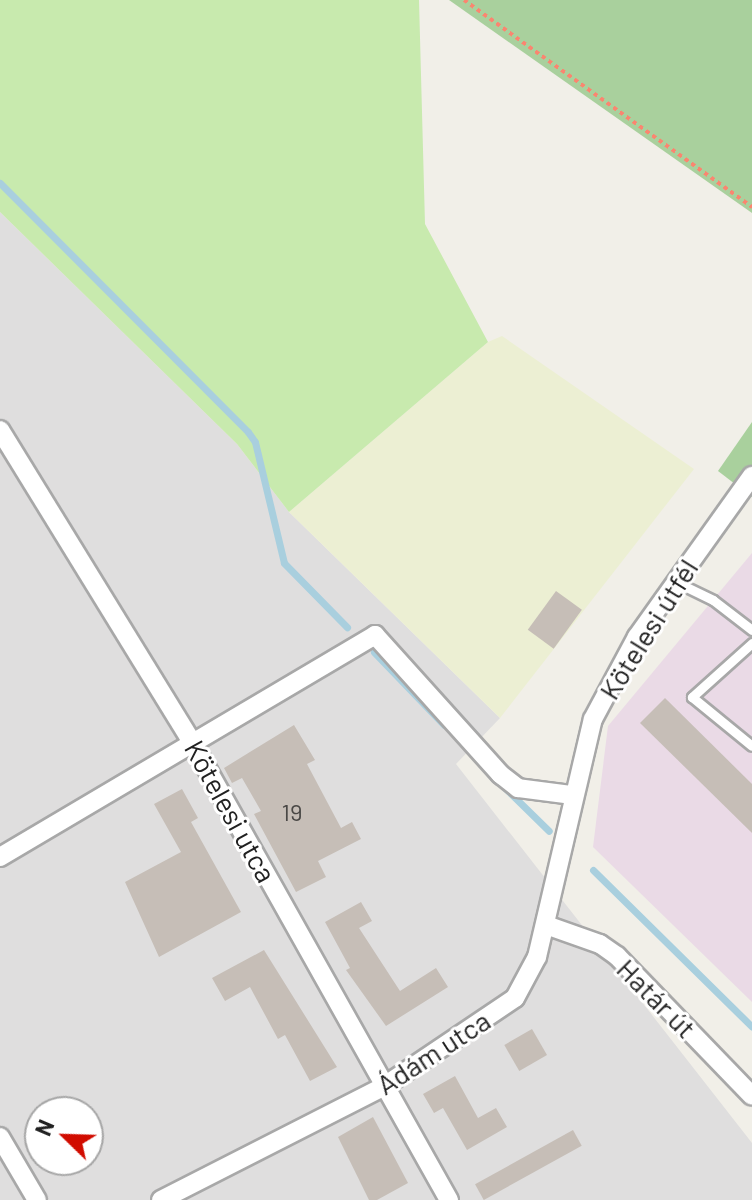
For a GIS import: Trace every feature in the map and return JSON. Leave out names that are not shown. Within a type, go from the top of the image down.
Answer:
[{"type":"street","name":"Kötelesi utca","points":[[1,435],[193,744],[449,1200]]},
{"type":"street","name":"Kötelesi útfél","points":[[572,795],[603,697],[676,582],[752,476]]},
{"type":"street","points":[[0,857],[375,635],[500,774],[518,788],[572,795]]},
{"type":"street","name":"Ádám utca","points":[[161,1200],[383,1087],[515,998],[537,957],[546,925],[572,795]]},
{"type":"street","name":"Határ út","points":[[546,925],[600,944],[617,956],[752,1096]]},
{"type":"street","points":[[0,1137],[37,1200]]},
{"type":"lane","points":[[676,582],[713,600],[752,630]]},
{"type":"lane","points":[[752,643],[692,697],[752,746]]},
{"type":"path","points":[[464,0],[752,207]]},
{"type":"shaded area","points":[[0,212],[237,444],[289,512],[500,718],[456,764],[752,1143],[752,1200],[0,1200]]},
{"type":"shaded area","points":[[752,553],[752,1002],[593,847],[608,726]]},
{"type":"green space","points":[[0,0],[419,0],[425,224],[488,342],[289,512],[237,444],[0,212]]},
{"type":"green space","points":[[449,0],[752,0],[752,213]]},
{"type":"green space","points":[[502,336],[694,469],[500,718],[289,512],[488,342]]},
{"type":"green space","points":[[752,422],[752,497],[718,471]]},
{"type":"building","points":[[556,591],[582,610],[554,649],[528,630]]},
{"type":"building","points":[[665,698],[752,784],[752,833],[640,723]]},
{"type":"building","points":[[294,725],[315,760],[307,764],[341,828],[352,822],[361,839],[318,861],[326,877],[296,892],[254,814],[261,811],[242,778],[232,783],[224,768]]},
{"type":"building","points":[[182,789],[198,818],[191,822],[241,912],[159,957],[125,882],[181,852],[154,804]]},
{"type":"building","points":[[361,902],[372,921],[359,928],[400,991],[436,968],[448,987],[386,1026],[346,970],[350,968],[325,922]]},
{"type":"building","points":[[264,950],[337,1067],[310,1081],[285,1035],[278,1039],[250,987],[225,1001],[212,978]]},
{"type":"building","points":[[532,1029],[547,1055],[519,1071],[504,1045]]},
{"type":"building","points":[[455,1076],[478,1118],[496,1108],[507,1127],[467,1150],[443,1108],[434,1113],[423,1094]]},
{"type":"building","points":[[373,1117],[408,1183],[377,1200],[369,1200],[338,1137]]},
{"type":"building","points":[[573,1130],[582,1146],[484,1200],[475,1184]]},
{"type":"waterway","points":[[0,183],[248,432],[255,442],[284,563],[347,627]]},
{"type":"waterway","points":[[374,652],[444,725]]},
{"type":"waterway","points":[[503,786],[549,831]]},
{"type":"waterway","points":[[593,870],[752,1027]]}]
